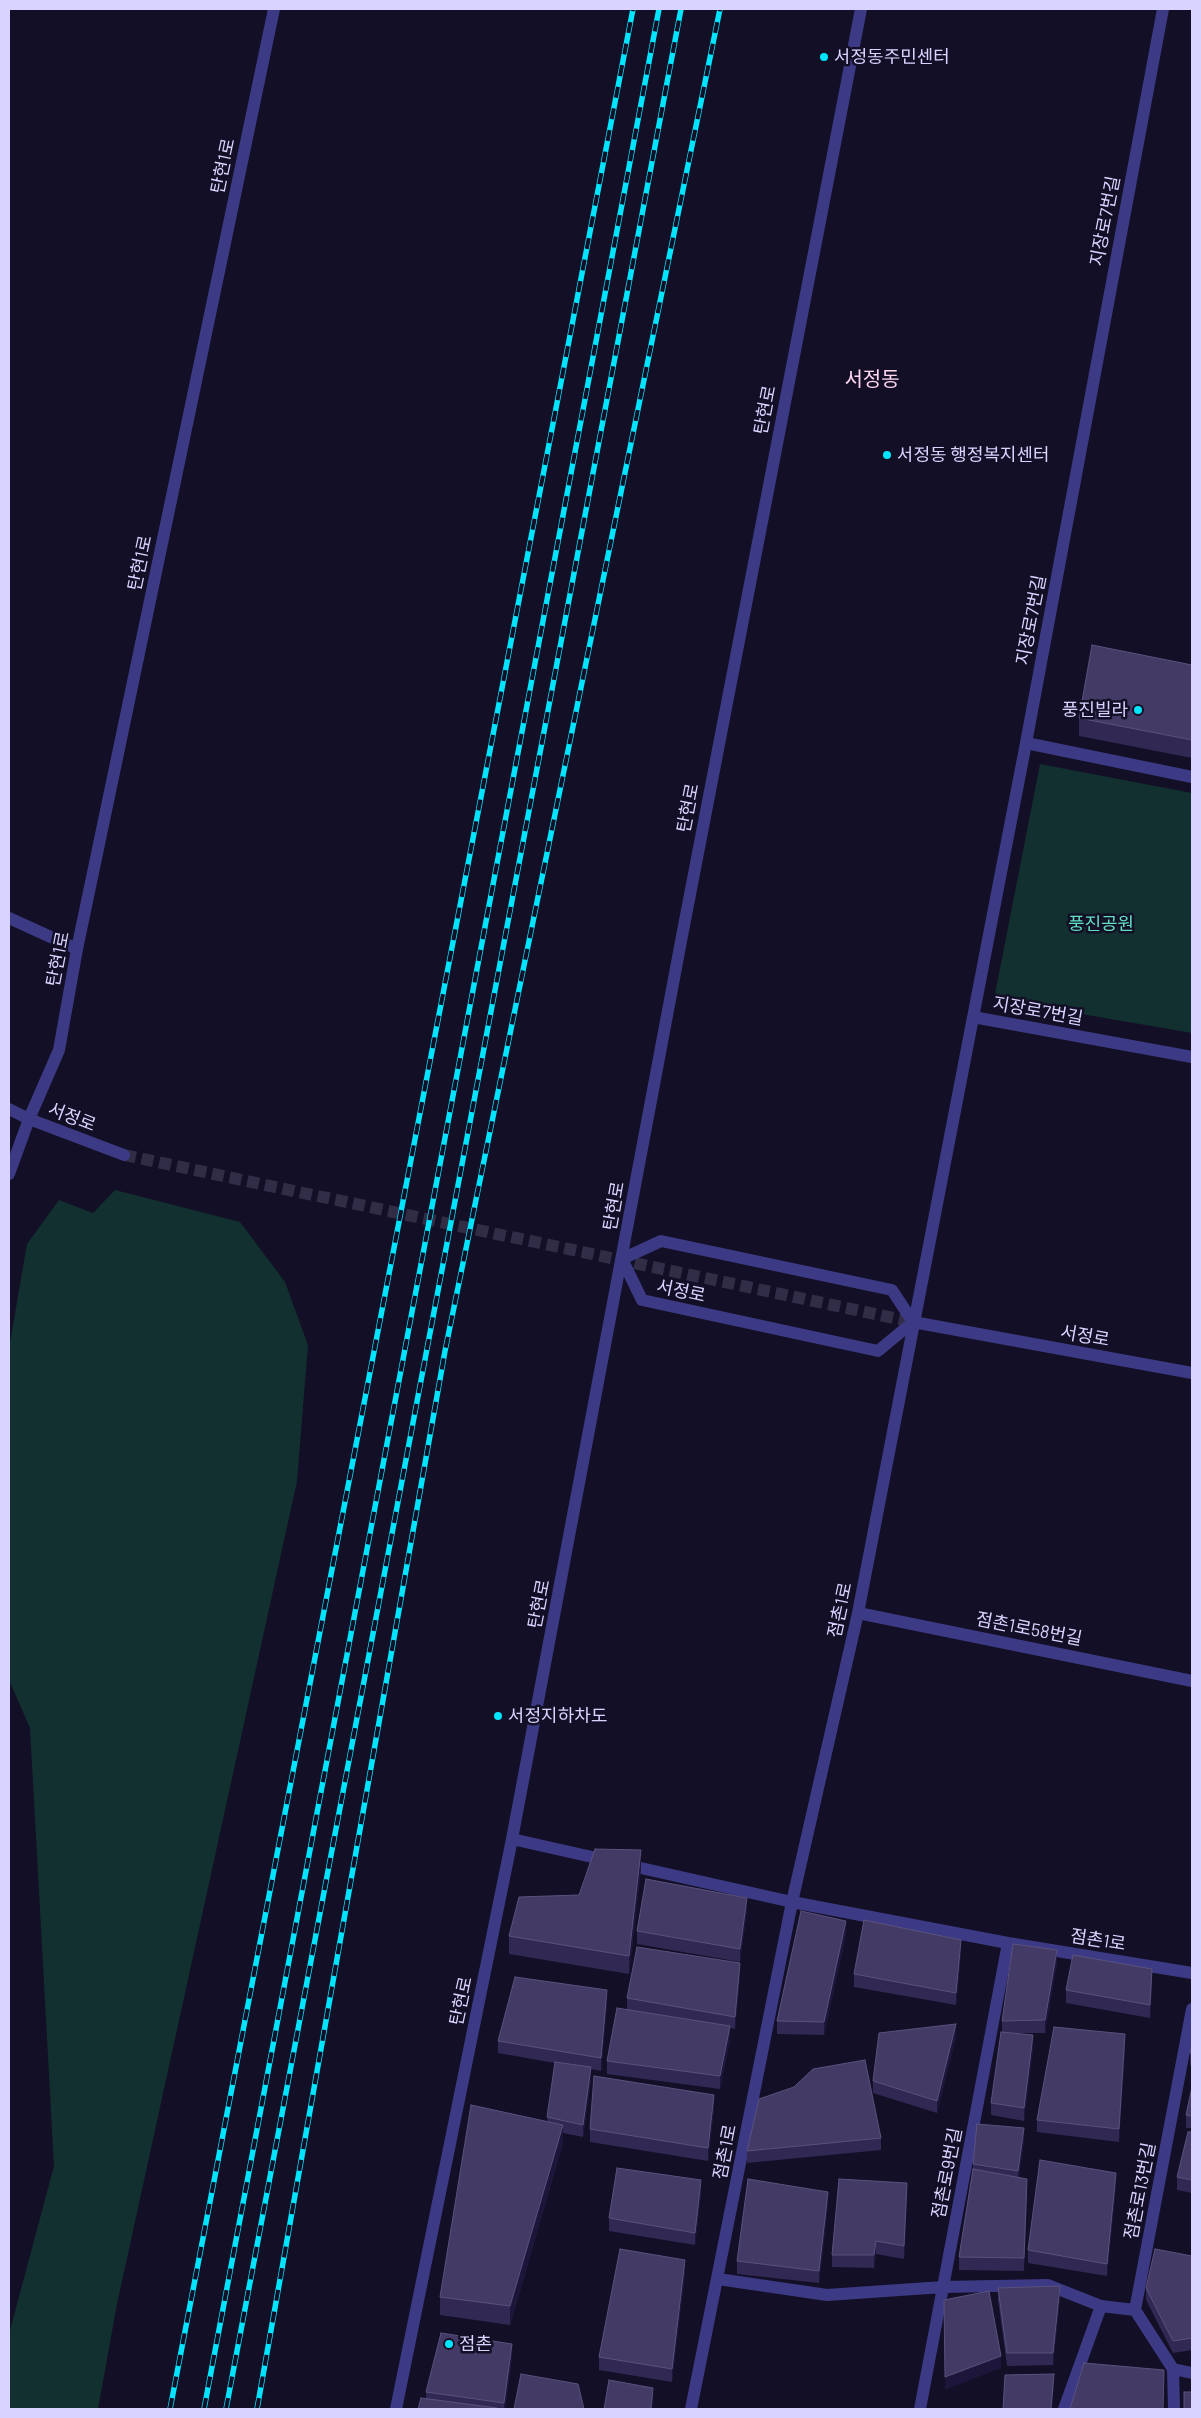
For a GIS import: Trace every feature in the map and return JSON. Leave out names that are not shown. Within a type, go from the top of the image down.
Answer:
[{"type":"street","name":"탄현1로","points":[[9,1174],[29,1119],[59,1050],[77,949],[274,9]]},
{"type":"street","name":"탄현로","points":[[396,2409],[512,1839],[682,936],[861,9]]},
{"type":"street","name":"지장로7번길","points":[[1163,9],[1026,743],[972,1017],[1192,1057]]},
{"type":"street","points":[[1026,743],[1192,777]]},
{"type":"street","points":[[9,918],[77,949]]},
{"type":"street","name":"점촌1로","points":[[691,2409],[792,1902],[858,1613],[972,1017]]},
{"type":"street","name":"서정로","points":[[9,1109],[29,1119],[124,1156]]},
{"type":"street","points":[[622,1259],[661,1240],[892,1290],[913,1322]]},
{"type":"street","name":"서정로","points":[[622,1259],[642,1300],[878,1351],[913,1322],[1192,1373]]},
{"type":"street","name":"점촌1로58번길","points":[[858,1613],[1192,1680]]},
{"type":"street","name":"점촌1로","points":[[512,1839],[792,1902],[1008,1943],[1192,1974]]},
{"type":"street","name":"점촌로9번길","points":[[920,2409],[1008,1943]]},
{"type":"street","name":"점촌로13번길","points":[[1135,2310],[1192,2010]]},
{"type":"street","points":[[718,2279],[827,2296],[943,2287],[1048,2285],[1101,2306],[1135,2310],[1172,2370],[1174,2409]]},
{"type":"street","points":[[1064,2409],[1101,2306]]},
{"type":"street","points":[[1172,2370],[1192,2373]]},
{"type":"green space","name":"풍진공원","points":[[1040,764],[1192,793],[1192,1033],[994,999]]},
{"type":"green space","points":[[115,1190],[240,1222],[285,1282],[308,1345],[297,1481],[117,2304],[98,2409],[9,2409],[9,2334],[54,2166],[30,1728],[9,1680],[9,1348],[27,1244],[59,1200],[93,1213]]},
{"type":"building","name":"풍진빌라","points":[[1092,645],[1192,665],[1192,740],[1079,718]]},
{"type":"building","points":[[595,1849],[641,1850],[629,1956],[509,1936],[519,1897],[579,1895]]},
{"type":"building","points":[[646,1879],[747,1898],[740,1949],[637,1931]]},
{"type":"building","points":[[801,1911],[846,1921],[824,2022],[777,2021]]},
{"type":"building","points":[[864,1920],[961,1940],[956,1993],[854,1974]]},
{"type":"building","points":[[1013,1944],[1057,1950],[1045,2020],[1002,2021]]},
{"type":"building","points":[[637,1947],[740,1963],[735,2017],[627,1998]]},
{"type":"building","points":[[1073,1955],[1152,1969],[1150,2005],[1066,1990]]},
{"type":"building","points":[[515,1977],[607,1990],[601,2058],[498,2041]]},
{"type":"building","points":[[617,2008],[730,2026],[720,2076],[607,2061]]},
{"type":"building","points":[[956,2024],[937,2101],[873,2081],[879,2033]]},
{"type":"building","points":[[1054,2027],[1125,2034],[1119,2129],[1037,2120]]},
{"type":"building","points":[[1001,2032],[1033,2035],[1024,2108],[991,2103]]},
{"type":"building","points":[[865,2060],[881,2138],[747,2151],[759,2099],[794,2087],[813,2069]]},
{"type":"building","points":[[555,2062],[591,2067],[583,2125],[547,2117]]},
{"type":"building","points":[[594,2076],[714,2095],[708,2148],[590,2129]]},
{"type":"building","points":[[1192,2087],[1192,2116],[1186,2115]]},
{"type":"building","points":[[471,2105],[563,2125],[510,2306],[440,2297]]},
{"type":"building","points":[[977,2124],[1024,2128],[1018,2171],[973,2164]]},
{"type":"building","points":[[1188,2132],[1192,2132],[1192,2180],[1177,2177]]},
{"type":"building","points":[[1040,2160],[1116,2173],[1107,2264],[1028,2250]]},
{"type":"building","points":[[617,2168],[701,2180],[695,2233],[609,2218]]},
{"type":"building","points":[[973,2169],[1027,2179],[1024,2258],[959,2257]]},
{"type":"building","points":[[748,2179],[828,2192],[819,2271],[737,2261]]},
{"type":"building","points":[[839,2179],[907,2183],[904,2246],[876,2241],[874,2255],[832,2255]]},
{"type":"building","points":[[620,2249],[685,2260],[672,2369],[599,2357]]},
{"type":"building","points":[[1155,2249],[1192,2256],[1192,2338],[1173,2341],[1146,2288]]},
{"type":"building","points":[[1060,2286],[1053,2353],[1007,2353],[998,2288]]},
{"type":"building","points":[[989,2291],[1001,2356],[945,2377],[944,2300]]},
{"type":"building","points":[[441,2333],[512,2344],[504,2403],[426,2392]]},
{"type":"building","points":[[1084,2363],[1164,2370],[1163,2409],[1070,2409]]},
{"type":"building","points":[[521,2374],[578,2384],[584,2409],[514,2409]]},
{"type":"building","points":[[1054,2374],[1051,2409],[1003,2409],[1005,2375]]},
{"type":"building","points":[[609,2380],[653,2388],[651,2409],[604,2409]]},
{"type":"building","points":[[1184,2392],[1192,2392],[1192,2409],[1184,2409]]},
{"type":"building","points":[[421,2398],[497,2408],[497,2409],[418,2409]]},
{"type":"tunnel","points":[[124,1155],[913,1322]]},
{"type":"railway","points":[[170,2409],[633,9]]},
{"type":"railway","points":[[204,2409],[659,9]]},
{"type":"railway","points":[[226,2409],[681,9]]},
{"type":"railway","points":[[257,2409],[445,1351],[720,9]]},
{"type":"place","name":"서정동주민센터","points":[[824,57]]},
{"type":"place","name":"서정동 행정복지센터","points":[[887,455]]},
{"type":"place","name":"풍진빌라","points":[[1138,710]]},
{"type":"place","name":"서정지하차도","points":[[498,1716]]},
{"type":"place","name":"점촌","points":[[449,2344]]},
{"type":"district","name":"서정동","points":[[872,379]]}]
